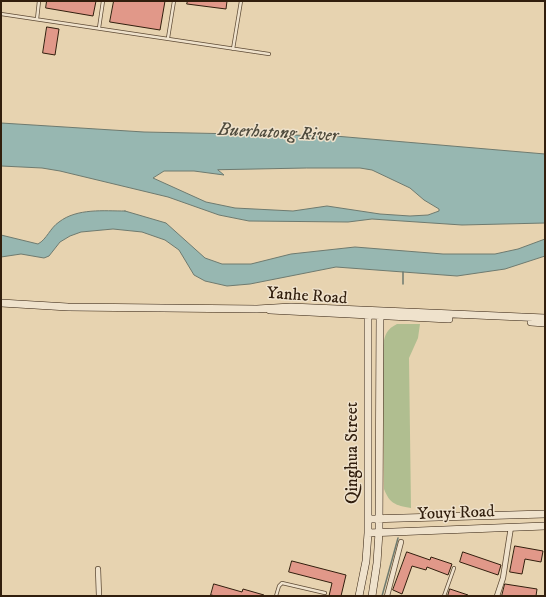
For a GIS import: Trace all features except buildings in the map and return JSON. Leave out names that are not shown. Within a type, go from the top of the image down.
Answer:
[{"type":"main road","name":"Yanhe Road","points":[[1,303],[68,306],[257,309],[291,307],[368,313],[545,318]]},
{"type":"main road","name":"Qinghua Street","points":[[359,596],[366,561],[368,533],[368,313]]},
{"type":"main road","name":"Yanhe Road","points":[[380,313],[545,323]]},
{"type":"main road","name":"Qinghua Street","points":[[372,596],[378,563],[379,532],[380,313]]},
{"type":"main road","name":"Youyi Road","points":[[368,519],[545,514]]},
{"type":"main road","name":"Youyi Road","points":[[368,533],[545,526]]},
{"type":"street","points":[[497,596],[503,578],[511,527]]},
{"type":"street","points":[[387,596],[401,542]]},
{"type":"street","points":[[98,569],[99,596]]},
{"type":"lane","points":[[37,19],[39,1]]},
{"type":"lane","points":[[99,28],[103,1]]},
{"type":"lane","points":[[168,38],[174,1]]},
{"type":"lane","points":[[233,49],[241,1]]},
{"type":"lane","points":[[1,14],[269,54]]},
{"type":"lane","points":[[444,596],[454,568]]},
{"type":"lane","points":[[276,596],[279,586],[282,583],[325,593]]},
{"type":"green space","points":[[397,324],[420,324],[418,338],[409,358],[411,508],[401,506],[391,501],[384,489],[383,345],[387,332]]},
{"type":"water","points":[[1,123],[144,132],[335,136],[545,154],[545,223],[462,225],[372,219],[348,222],[249,221],[219,215],[168,197],[60,171],[42,168],[1,166]],"holes":[[[360,168],[372,170],[410,188],[424,200],[439,209],[439,211],[428,215],[410,216],[380,214],[327,206],[293,211],[235,208],[206,202],[153,178],[164,171],[194,171],[224,175],[218,170]]]},
{"type":"water","points":[[91,211],[125,211],[166,223],[205,258],[222,264],[251,264],[291,254],[355,247],[443,254],[495,254],[518,249],[545,239],[545,256],[505,269],[457,276],[336,267],[250,284],[227,286],[205,281],[194,275],[179,250],[165,240],[142,232],[113,229],[81,232],[60,242],[49,256],[44,258],[21,254],[1,257],[1,235],[38,244],[56,224],[74,214]]},
{"type":"waterway","points":[[403,272],[403,284]]},
{"type":"waterway","points":[[382,596],[398,538]]},
{"type":"water label","name":"Buerhatong River","points":[[278,134]]}]
